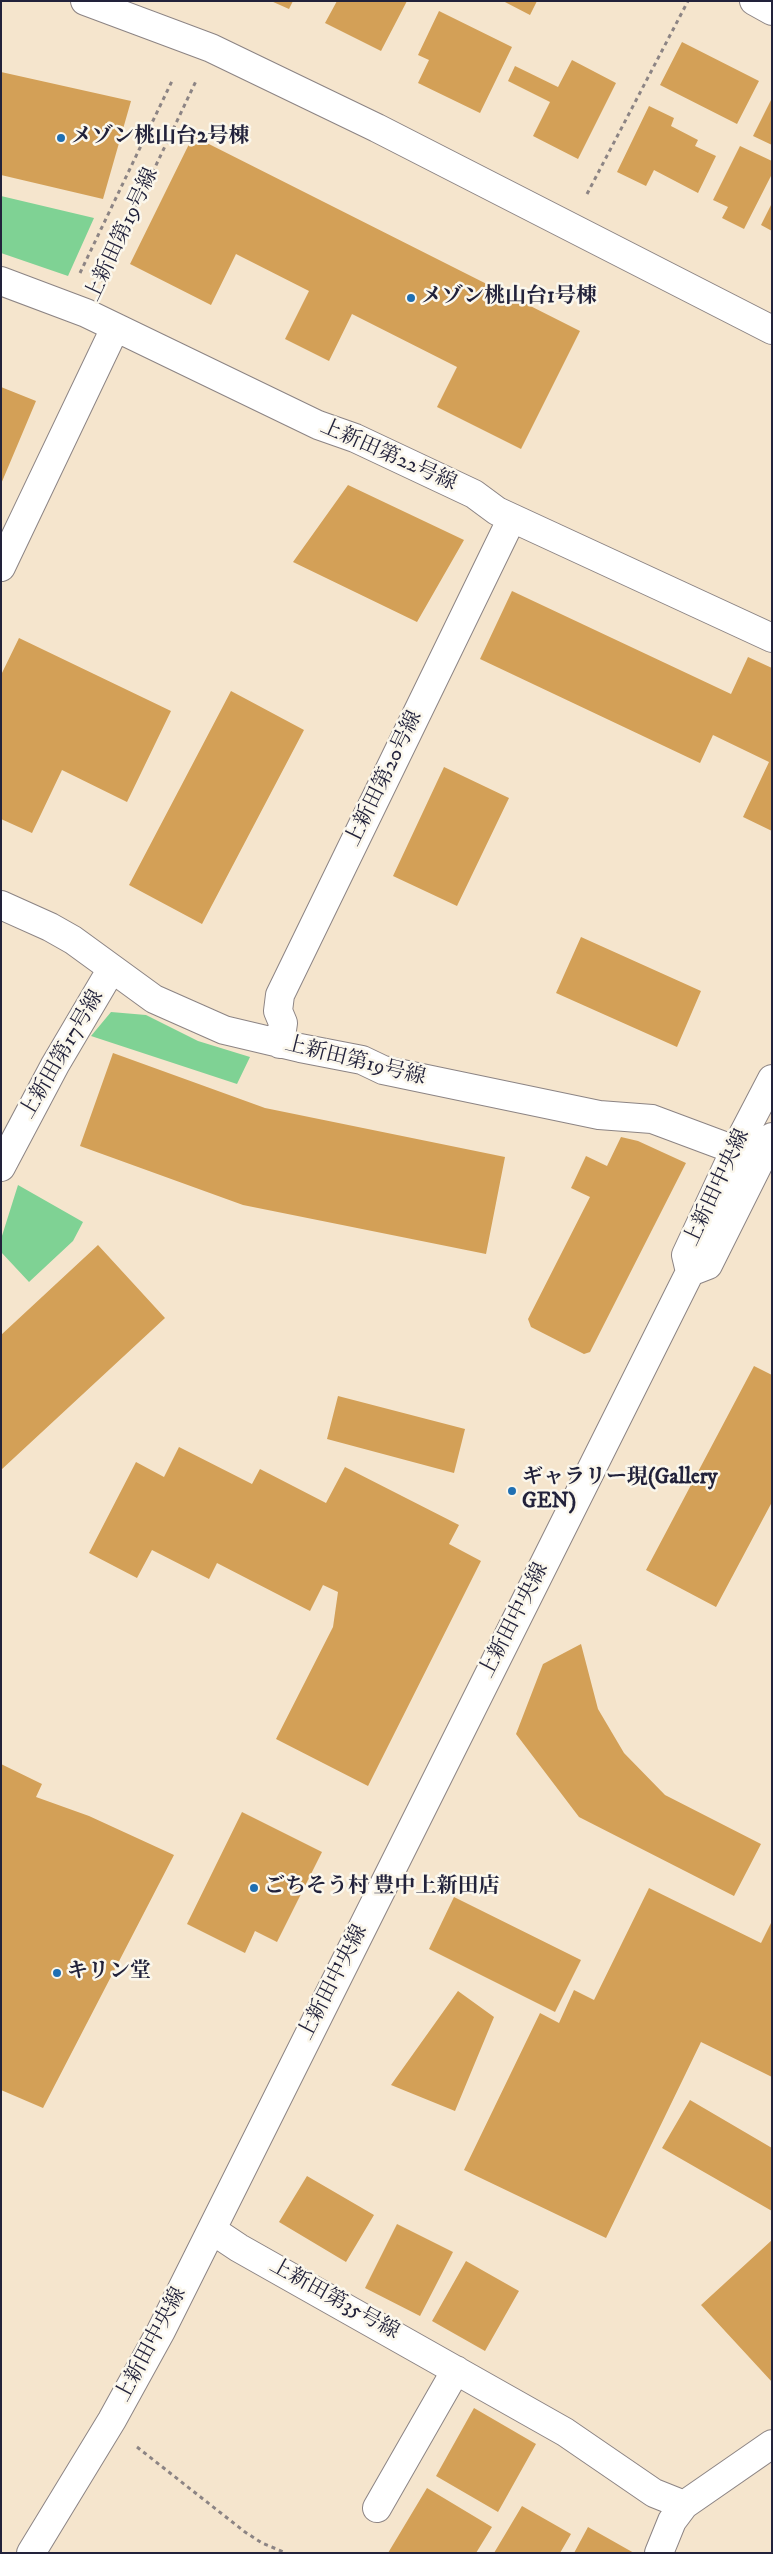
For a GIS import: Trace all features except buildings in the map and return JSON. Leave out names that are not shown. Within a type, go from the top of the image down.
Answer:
[{"type":"street","points":[[85,1],[106,7],[212,48],[377,128],[772,330]]},
{"type":"street","points":[[754,1],[772,11]]},
{"type":"street","name":"上新田第22号線","points":[[1,281],[76,309],[318,425],[354,438],[474,494],[497,511],[772,638]]},
{"type":"street","name":"上新田第19号線","points":[[1,567],[115,328]]},
{"type":"street","name":"上新田第20号線","points":[[280,1044],[283,1023],[278,1010],[280,995],[512,518]]},
{"type":"street","name":"上新田第19号線","points":[[1,906],[50,927],[73,940],[111,970],[154,999],[224,1030],[280,1044],[362,1060],[383,1070],[590,1113],[652,1118],[735,1150]]},
{"type":"street","name":"上新田第17号線","points":[[1,1167],[55,1065],[111,970]]},
{"type":"street","name":"上新田中央線","points":[[31,2553],[112,2420],[161,2331],[212,2230],[690,1272],[686,1255],[735,1150],[772,1079]]},
{"type":"street","name":"上新田中央線","points":[[690,1272],[708,1265],[768,1153]]},
{"type":"street","name":"上新田第35号線","points":[[212,2230],[239,2248],[565,2432],[654,2493],[684,2505]]},
{"type":"street","points":[[377,2508],[456,2370]]},
{"type":"street","points":[[659,2553],[672,2521],[684,2505],[772,2444]]},
{"type":"path","points":[[587,194],[688,1]]},
{"type":"path","name":"上新田第19号線","points":[[76,309],[212,48]]},
{"type":"path","name":"上新田第19号線","points":[[76,309],[172,81]]},
{"type":"path","points":[[134,2445],[245,2532],[262,2543],[286,2553]]},
{"type":"green space","points":[[1,196],[94,218],[68,276],[1,253]]},
{"type":"green space","points":[[111,1012],[146,1015],[198,1041],[250,1057],[237,1084],[91,1036]]},
{"type":"green space","points":[[18,1185],[83,1222],[73,1241],[29,1282],[1,1252],[1,1239]]},
{"type":"place","name":"メゾン桃山台2号棟","points":[[61,138]]},
{"type":"place","name":"メゾン桃山台1号棟","points":[[411,298]]},
{"type":"place","name":"ギャラリー現(Gallery GEN)","points":[[512,1491]]},
{"type":"place","name":"ごちそう村 豊中上新田店","points":[[254,1888]]},
{"type":"place","name":"キリン堂","points":[[57,1973]]}]
